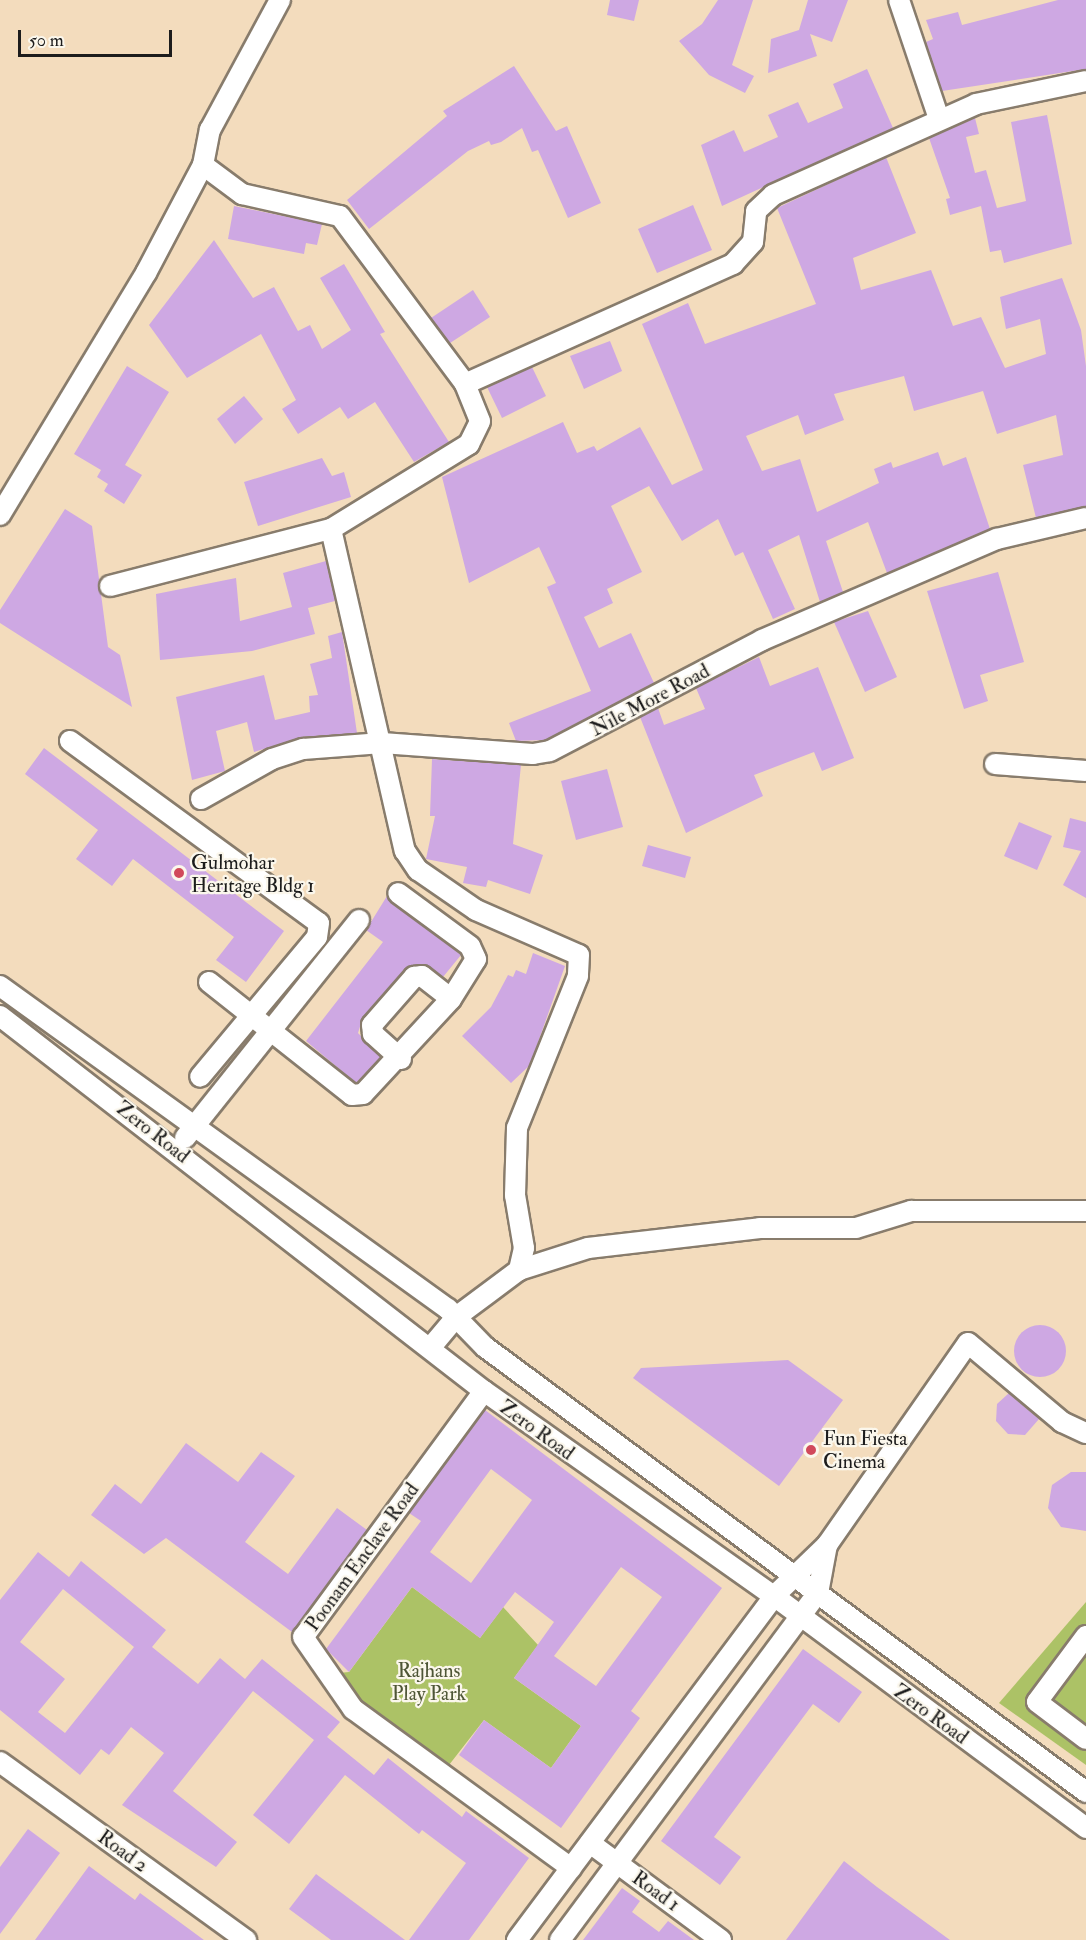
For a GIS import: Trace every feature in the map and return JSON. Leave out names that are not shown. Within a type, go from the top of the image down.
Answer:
[{"type":"street","points":[[0,515],[38,459],[202,165],[210,130],[280,0]]},
{"type":"street","points":[[898,0],[939,119]]},
{"type":"street","points":[[465,384],[733,264],[753,242],[763,201],[976,104],[1086,81]]},
{"type":"street","points":[[110,586],[331,530],[470,444],[480,421],[465,384],[339,216],[242,194],[202,165]]},
{"type":"street","name":"Nile More Road","points":[[201,799],[287,752],[382,743],[534,754],[550,751],[762,640],[997,539],[1086,518]]},
{"type":"street","points":[[331,530],[382,743],[400,838],[418,870],[476,910],[579,955],[578,976],[517,1128],[515,1195],[524,1248],[519,1270]]},
{"type":"street","points":[[70,741],[320,923],[317,937],[253,1018],[201,1077]]},
{"type":"street","points":[[995,764],[1086,771]]},
{"type":"street","points":[[209,982],[352,1095],[363,1094],[401,1059],[452,999],[476,953],[398,893]]},
{"type":"street","points":[[177,1151],[193,1127],[359,920]]},
{"type":"street","points":[[401,1059],[374,1034],[372,1025],[414,977],[422,976],[452,999]]},
{"type":"street","name":"Zero Road","points":[[0,986],[456,1317],[486,1347],[1054,1768],[1082,1782]]},
{"type":"street","name":"Zero Road","points":[[0,1016],[431,1347],[484,1392],[774,1596],[1086,1828]]},
{"type":"street","points":[[431,1347],[456,1317],[519,1270],[588,1248],[760,1228],[856,1228],[911,1211],[1086,1211]]},
{"type":"street","points":[[517,1940],[774,1596],[793,1574],[827,1545],[968,1343],[1062,1422],[1086,1433]]},
{"type":"street","name":"Poonam Enclave Road","points":[[484,1392],[303,1637],[353,1709],[571,1868]]},
{"type":"street","points":[[636,1501],[657,1475]]},
{"type":"street","points":[[560,1940],[818,1593],[827,1545]]},
{"type":"street","points":[[1086,1636],[1036,1702],[1086,1739]]},
{"type":"street","name":"Road 2","points":[[0,1762],[246,1940]]},
{"type":"street","points":[[1038,1793],[1054,1768]]},
{"type":"street","name":"Road 1","points":[[590,1843],[721,1940]]},
{"type":"green space","name":"Rajhans Play Park","points":[[412,1587],[480,1638],[503,1607],[538,1645],[514,1678],[581,1726],[551,1768],[484,1720],[442,1774],[328,1674],[349,1672]]},
{"type":"green space","points":[[1086,1602],[1086,1765],[999,1703]]},
{"type":"building","points":[[610,0],[639,0],[634,21],[607,15]]},
{"type":"building","points":[[718,0],[753,0],[732,65],[754,76],[745,93],[709,75],[679,41],[702,24]]},
{"type":"building","points":[[808,0],[848,0],[832,42],[810,34],[817,56],[768,73],[771,39],[799,30]]},
{"type":"building","points":[[1058,0],[1086,0],[1086,69],[942,91],[926,42],[933,39],[926,20],[958,12],[962,25]]},
{"type":"building","points":[[514,66],[556,131],[567,126],[601,203],[568,218],[538,150],[532,152],[522,128],[501,142],[491,145],[489,141],[468,151],[369,229],[347,200],[447,116],[443,111]]},
{"type":"building","points":[[867,69],[893,128],[722,206],[701,145],[734,130],[744,152],[778,137],[768,115],[798,102],[808,123],[843,108],[833,84]]},
{"type":"building","points":[[1047,115],[1072,244],[1004,263],[1001,250],[990,252],[981,206],[950,215],[946,199],[950,198],[929,138],[975,118],[979,134],[966,137],[975,173],[986,170],[997,208],[1026,201],[1011,122]]},
{"type":"building","points":[[886,157],[916,233],[853,258],[861,290],[931,270],[953,326],[981,317],[1005,368],[1046,354],[1040,319],[1006,329],[1000,297],[1062,278],[1081,330],[1086,366],[1086,506],[1036,518],[1023,465],[1063,455],[1056,415],[997,434],[983,391],[914,411],[904,376],[834,394],[844,420],[805,435],[798,415],[746,436],[762,471],[800,459],[817,512],[879,483],[874,469],[891,462],[893,468],[938,452],[943,466],[966,457],[990,529],[887,573],[868,522],[826,541],[843,592],[820,602],[799,535],[768,550],[795,609],[773,619],[743,552],[735,556],[718,519],[682,541],[649,486],[611,506],[642,572],[607,589],[613,603],[584,617],[599,648],[631,633],[654,683],[546,740],[516,741],[509,723],[591,691],[547,587],[556,583],[539,547],[469,583],[442,477],[563,422],[577,453],[594,446],[597,451],[640,427],[672,485],[703,470],[642,324],[688,303],[705,344],[816,304],[777,208]]},
{"type":"building","points":[[693,205],[712,250],[657,273],[638,229]]},
{"type":"building","points":[[234,206],[322,224],[317,245],[306,243],[304,254],[228,239]]},
{"type":"building","points":[[214,240],[253,298],[274,287],[298,331],[310,325],[322,349],[351,330],[320,278],[344,264],[385,332],[380,334],[449,442],[414,462],[375,402],[348,419],[340,407],[298,434],[282,409],[296,400],[261,334],[187,378],[149,325]]},
{"type":"building","points":[[473,290],[490,317],[450,343],[431,318]]},
{"type":"building","points":[[610,341],[622,371],[584,389],[570,356]]},
{"type":"building","points":[[127,366],[169,392],[125,465],[142,475],[124,504],[104,491],[108,484],[97,477],[101,470],[74,454]]},
{"type":"building","points":[[532,367],[546,396],[502,418],[487,387]]},
{"type":"building","points":[[244,396],[263,419],[235,444],[217,419]]},
{"type":"building","points":[[322,458],[332,476],[344,472],[351,497],[258,526],[244,482]]},
{"type":"building","points":[[65,509],[92,526],[108,647],[120,655],[132,707],[0,623],[0,610]]},
{"type":"building","points":[[326,561],[335,601],[308,608],[315,634],[252,651],[160,660],[156,594],[236,578],[240,621],[292,607],[283,573]]},
{"type":"building","points":[[998,572],[1024,662],[980,675],[988,701],[964,709],[927,591]]},
{"type":"building","points":[[868,611],[897,677],[865,692],[834,622]]},
{"type":"building","points":[[342,632],[357,733],[302,737],[254,752],[247,722],[216,731],[225,771],[192,780],[176,697],[264,675],[275,720],[310,712],[309,696],[318,695],[310,664],[332,658],[328,636]]},
{"type":"building","points":[[759,657],[770,686],[818,667],[854,758],[822,771],[814,752],[754,775],[763,796],[686,833],[640,717],[658,708],[664,725],[705,709],[696,688]]},
{"type":"building","name":"Gulmohar Heritage Bldg 1","points":[[44,748],[284,931],[246,982],[216,960],[234,937],[133,859],[112,886],[76,859],[98,830],[25,774]]},
{"type":"building","points":[[432,759],[521,765],[513,844],[543,855],[530,894],[488,880],[486,887],[463,883],[467,867],[426,859],[435,816],[430,816]]},
{"type":"building","points":[[607,769],[623,827],[576,840],[561,781]]},
{"type":"building","points":[[1070,818],[1086,822],[1086,898],[1063,885],[1081,851],[1063,847]]},
{"type":"building","points":[[1019,822],[1052,836],[1037,870],[1004,856]]},
{"type":"building","points":[[648,845],[691,857],[685,878],[642,866]]},
{"type":"building","points":[[387,896],[461,955],[443,977],[425,964],[406,969],[363,1017],[358,1033],[381,1057],[356,1083],[306,1041],[383,942],[366,930]]},
{"type":"building","points":[[533,953],[565,966],[530,1065],[511,1083],[462,1036],[491,1007],[508,975],[513,977],[516,970],[526,974]]},
{"type":"building","points":[[1035,1325],[1045,1325],[1059,1332],[1066,1351],[1059,1370],[1045,1377],[1035,1377],[1025,1373],[1018,1366],[1014,1356],[1014,1346],[1018,1336],[1025,1329]]},
{"type":"building","points":[[788,1360],[843,1400],[779,1486],[633,1378],[641,1368]]},
{"type":"building","points":[[1009,1393],[1039,1419],[1025,1435],[1008,1434],[996,1421],[997,1404]]},
{"type":"building","points":[[485,1410],[722,1588],[631,1711],[640,1718],[561,1828],[459,1755],[484,1720],[551,1768],[581,1726],[514,1678],[554,1622],[515,1592],[480,1638],[412,1587],[349,1672],[326,1649],[421,1521],[409,1513]],"holes":[[[491,1469],[532,1500],[471,1583],[430,1552]],[[621,1567],[662,1597],[596,1686],[554,1656]]]},
{"type":"building","points":[[186,1443],[238,1482],[261,1452],[295,1476],[245,1542],[288,1574],[337,1508],[367,1530],[292,1632],[166,1538],[144,1554],[91,1515],[115,1484],[141,1504]]},
{"type":"building","points":[[1071,1472],[1086,1472],[1086,1531],[1061,1527],[1048,1508],[1052,1485]]},
{"type":"building","points":[[38,1552],[69,1577],[81,1561],[166,1630],[152,1647],[198,1684],[220,1658],[245,1679],[262,1659],[340,1722],[327,1737],[374,1775],[388,1758],[462,1817],[466,1811],[529,1858],[469,1940],[409,1940],[466,1863],[422,1830],[419,1834],[345,1775],[289,1844],[253,1815],[314,1740],[253,1691],[173,1791],[237,1842],[216,1867],[122,1805],[164,1753],[131,1727],[109,1755],[101,1749],[80,1775],[0,1710],[0,1600]],"holes":[[[63,1589],[134,1647],[65,1733],[38,1712],[65,1679],[20,1642]]]},
{"type":"building","points":[[803,1649],[862,1692],[839,1723],[813,1704],[714,1837],[741,1857],[720,1885],[661,1841]]},
{"type":"building","points":[[28,1829],[60,1853],[0,1934],[0,1867]]},
{"type":"building","points":[[844,1861],[877,1887],[950,1940],[786,1940]]},
{"type":"building","points":[[89,1866],[135,1900],[140,1893],[204,1940],[35,1940]]},
{"type":"building","points":[[316,1874],[405,1940],[331,1940],[289,1909]]},
{"type":"building","points":[[622,1888],[640,1901],[632,1912],[659,1932],[668,1921],[694,1940],[583,1940]]},
{"type":"place","name":"Gulmohar Heritage Bldg 1","points":[[179,873]]},
{"type":"place","name":"Fun Fiesta Cinema","points":[[811,1450]]}]
